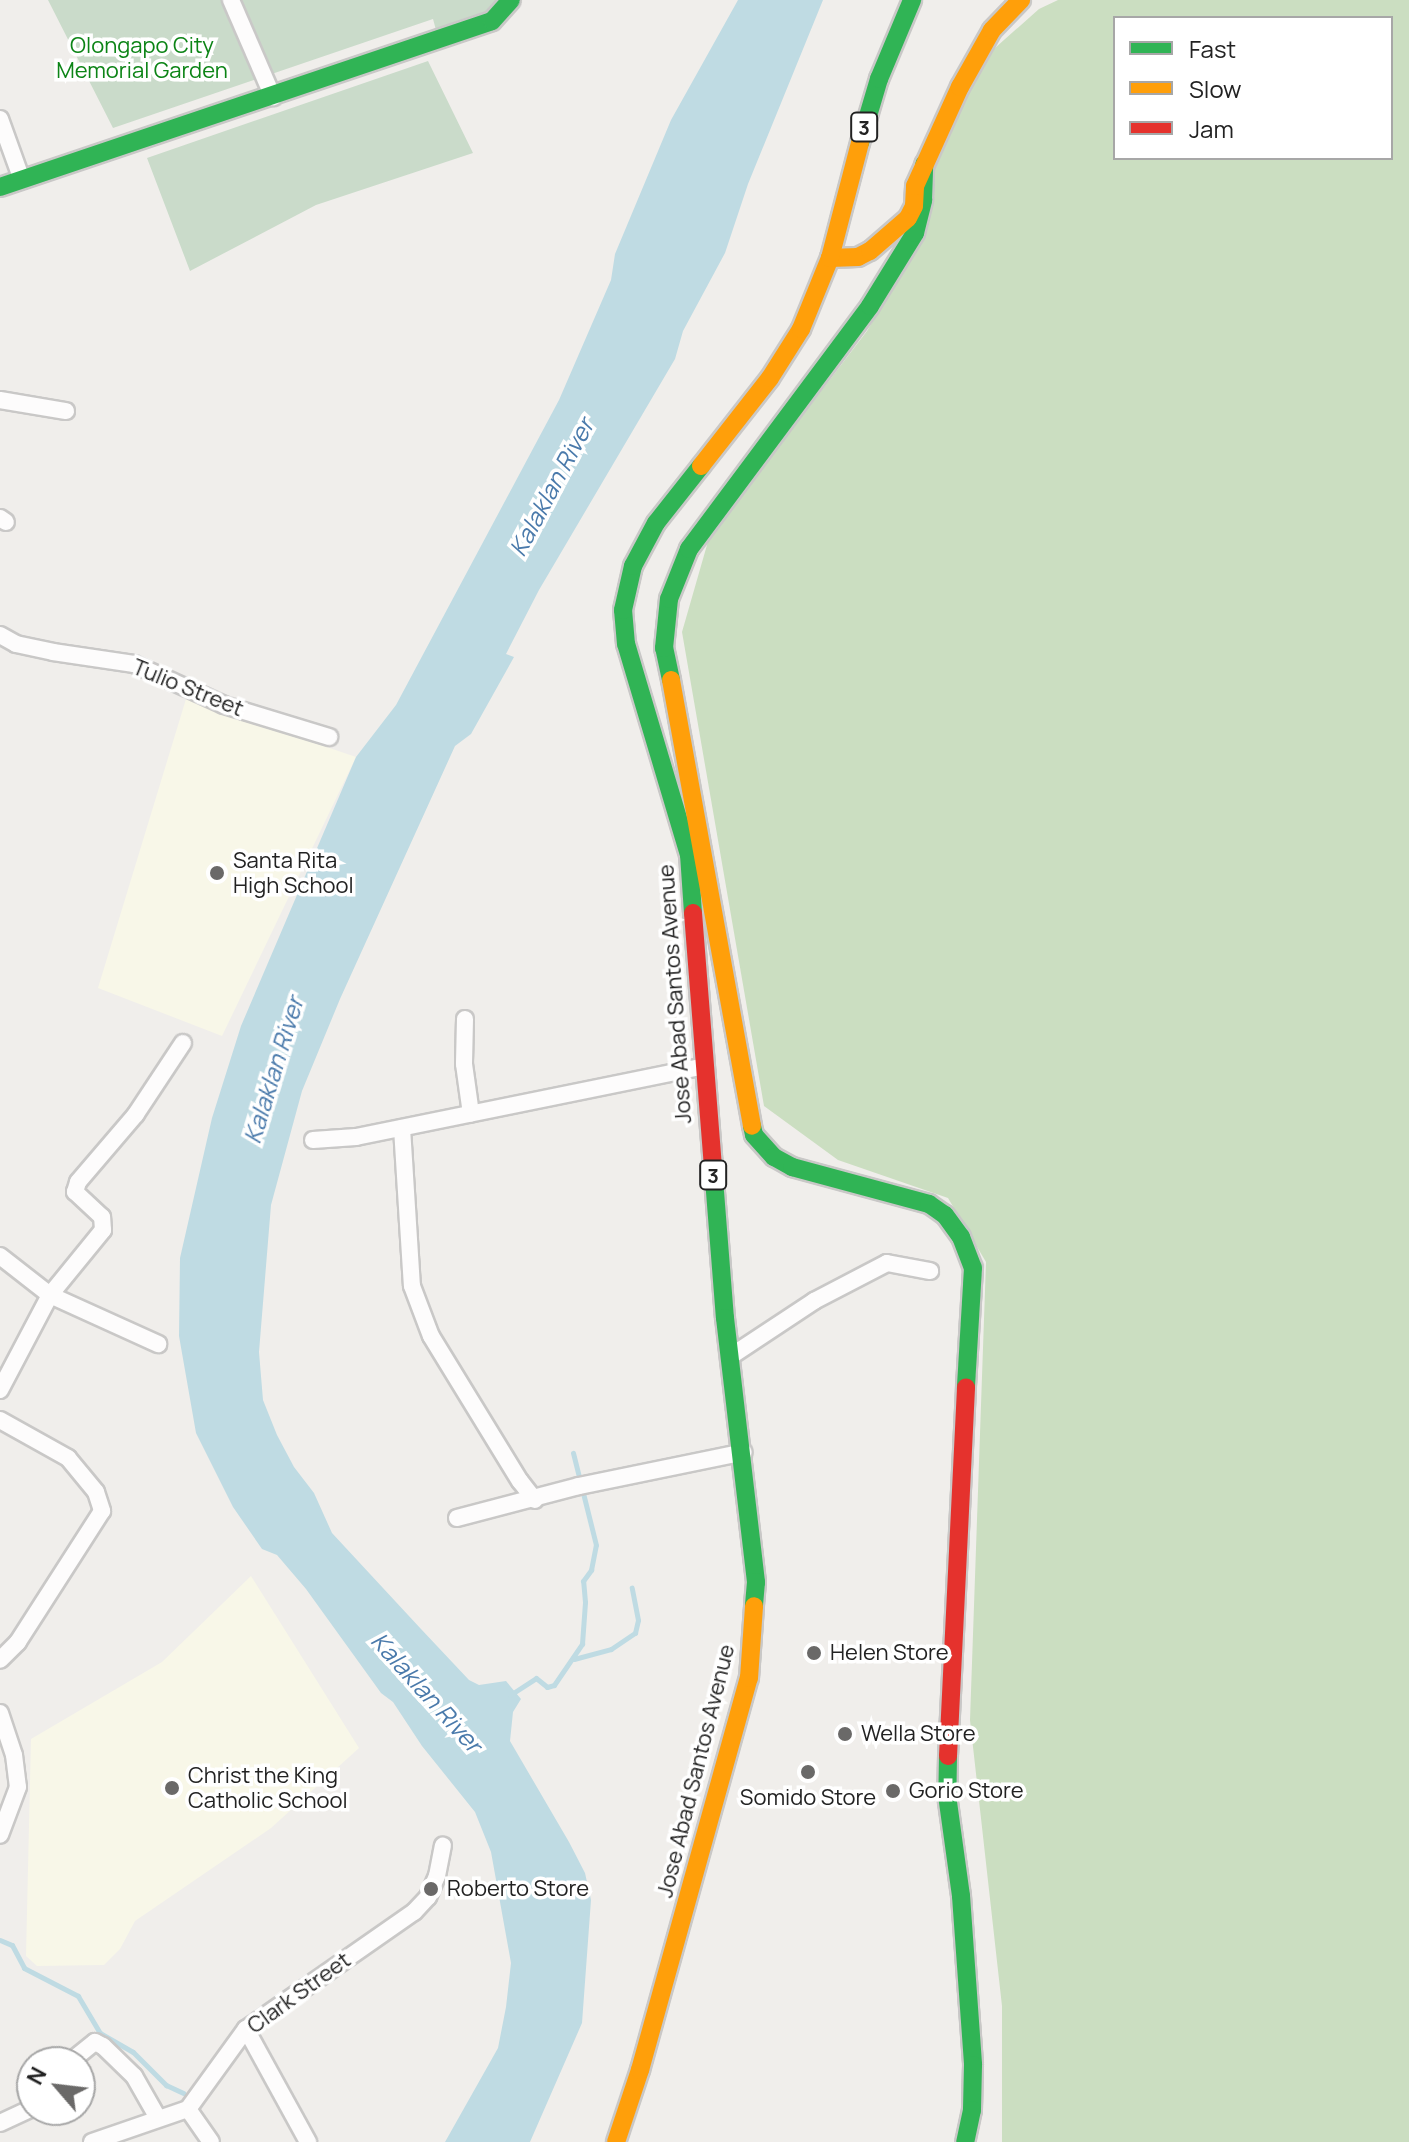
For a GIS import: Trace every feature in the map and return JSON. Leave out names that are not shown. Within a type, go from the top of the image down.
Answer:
[{"type":"main road","points":[[0,187],[492,21],[511,0]]},
{"type":"main road","name":"Jose Abad Santos Avenue","points":[[616,2142],[640,2070],[749,1678],[756,1582],[704,1066],[689,855],[626,644],[623,610],[633,566],[656,523],[770,378],[801,329],[830,258],[875,91],[912,0]]},
{"type":"main road","points":[[830,258],[858,257],[870,251],[893,229],[893,210],[900,198],[915,186],[978,54],[992,30],[1021,0]]},
{"type":"main road","points":[[924,164],[923,200],[910,243],[870,306],[689,549],[669,599],[664,636],[754,1135],[774,1157],[792,1167],[929,1204],[945,1215],[961,1237],[973,1268],[953,1598],[947,1795],[961,1896],[973,2065],[972,2110],[965,2142]]},
{"type":"street","points":[[231,0],[273,97]]},
{"type":"street","points":[[0,119],[22,180]]},
{"type":"street","points":[[0,400],[66,411]]},
{"type":"street","name":"Tulio Street","points":[[0,635],[16,644],[134,664],[224,705],[329,737]]},
{"type":"street","points":[[465,1019],[464,1064],[471,1114]]},
{"type":"street","points":[[0,1390],[50,1295],[103,1230],[102,1217],[75,1192],[78,1182],[136,1114],[183,1043]]},
{"type":"street","points":[[313,1140],[356,1137],[704,1066]]},
{"type":"street","points":[[402,1128],[412,1286],[431,1336],[535,1500]]},
{"type":"street","points":[[0,1256],[50,1295],[158,1344]]},
{"type":"street","points":[[731,1356],[814,1301],[887,1263],[930,1271]]},
{"type":"street","points":[[0,1420],[68,1458],[96,1492],[102,1511],[18,1642],[0,1660]]},
{"type":"street","points":[[457,1518],[579,1486],[744,1452]]},
{"type":"street","points":[[0,1713],[14,1755],[18,1787],[0,1835]]},
{"type":"street","name":"Clark Street","points":[[188,2109],[246,2029],[414,1912],[428,1897],[437,1876],[443,1846]]},
{"type":"street","points":[[246,2029],[308,2142]]},
{"type":"street","points":[[90,2046],[95,2042],[103,2046],[134,2076],[158,2118]]},
{"type":"street","points":[[92,2142],[188,2109],[211,2142]]},
{"type":"shaded area","name":"Santa Rita High School","points":[[186,699],[356,757],[222,1036],[98,988]]},
{"type":"shaded area","name":"Christ the King Catholic School","points":[[251,1576],[359,1748],[271,1828],[135,1921],[120,1949],[104,1965],[37,1966],[26,1956],[31,1739],[162,1662]]},
{"type":"green space","name":"Olongapo City Memorial Garden","points":[[48,0],[504,0],[497,12],[436,30],[433,19],[113,128]]},
{"type":"green space","points":[[1058,0],[1409,0],[1409,2142],[1002,2142],[1002,2006],[970,1720],[986,1262],[948,1198],[838,1160],[764,1106],[682,632],[709,538],[867,331],[923,236],[933,161],[986,56],[1039,9]]},
{"type":"green space","points":[[428,61],[473,153],[316,205],[190,271],[147,158]]},
{"type":"water","name":"Kalaklan River","points":[[738,0],[823,0],[748,184],[725,253],[683,331],[675,359],[539,590],[506,654],[514,657],[471,734],[455,746],[340,999],[302,1091],[271,1205],[259,1352],[263,1400],[277,1435],[294,1467],[314,1493],[332,1533],[469,1680],[479,1685],[506,1681],[521,1699],[513,1712],[510,1741],[585,1873],[591,1900],[582,2023],[530,2142],[445,2142],[498,2048],[506,2007],[511,1963],[491,1852],[475,1812],[422,1746],[393,1702],[381,1693],[306,1589],[277,1555],[262,1549],[233,1507],[196,1433],[179,1336],[180,1258],[212,1118],[241,1026],[356,757],[396,705],[559,400],[611,280],[615,254],[671,120]]},
{"type":"waterway","points":[[510,1695],[536,1678],[547,1687],[554,1685],[582,1644],[583,1581],[591,1570],[596,1545],[573,1453]]},
{"type":"waterway","points":[[574,1659],[611,1649],[635,1633],[638,1620],[632,1588]]},
{"type":"waterway","points":[[0,1940],[12,1945],[24,1968],[78,1996],[100,2033],[133,2052],[166,2085],[183,2093]]},
{"type":"traffic: fast","points":[[0,187],[492,21],[511,0]]},
{"type":"traffic: fast","points":[[860,143],[879,79],[912,0]]},
{"type":"traffic: fast","points":[[671,680],[664,648],[669,599],[689,549],[870,306],[915,233],[923,200],[924,164]]},
{"type":"traffic: fast","points":[[693,913],[689,855],[626,644],[623,610],[633,566],[656,523],[701,466]]},
{"type":"traffic: fast","points":[[752,1126],[754,1135],[774,1157],[792,1167],[929,1204],[945,1215],[961,1237],[973,1268],[966,1387]]},
{"type":"traffic: fast","points":[[714,1179],[725,1318],[756,1582],[754,1606]]},
{"type":"traffic: fast","points":[[948,1756],[947,1795],[961,1896],[973,2065],[972,2110],[965,2142]]},
{"type":"traffic: slow","points":[[830,258],[858,257],[870,251],[908,218],[914,206],[915,186],[960,87],[992,30],[1021,0]]},
{"type":"traffic: slow","points":[[701,466],[770,378],[801,329],[830,258],[860,143]]},
{"type":"traffic: slow","points":[[671,680],[752,1126]]},
{"type":"traffic: slow","points":[[616,2142],[640,2070],[749,1678],[754,1606]]},
{"type":"traffic: jam","points":[[693,913],[714,1179]]},
{"type":"traffic: jam","points":[[948,1756],[966,1387]]},
{"type":"place","name":"Santa Rita High School","points":[[217,873]]},
{"type":"place","name":"Helen Store","points":[[814,1653]]},
{"type":"place","name":"Wella Store","points":[[845,1734]]},
{"type":"place","name":"Somido Store","points":[[808,1772]]},
{"type":"place","name":"Christ the King Catholic School","points":[[172,1788]]},
{"type":"place","name":"Gorio Store","points":[[893,1791]]},
{"type":"place","name":"Roberto Store","points":[[431,1889]]}]
